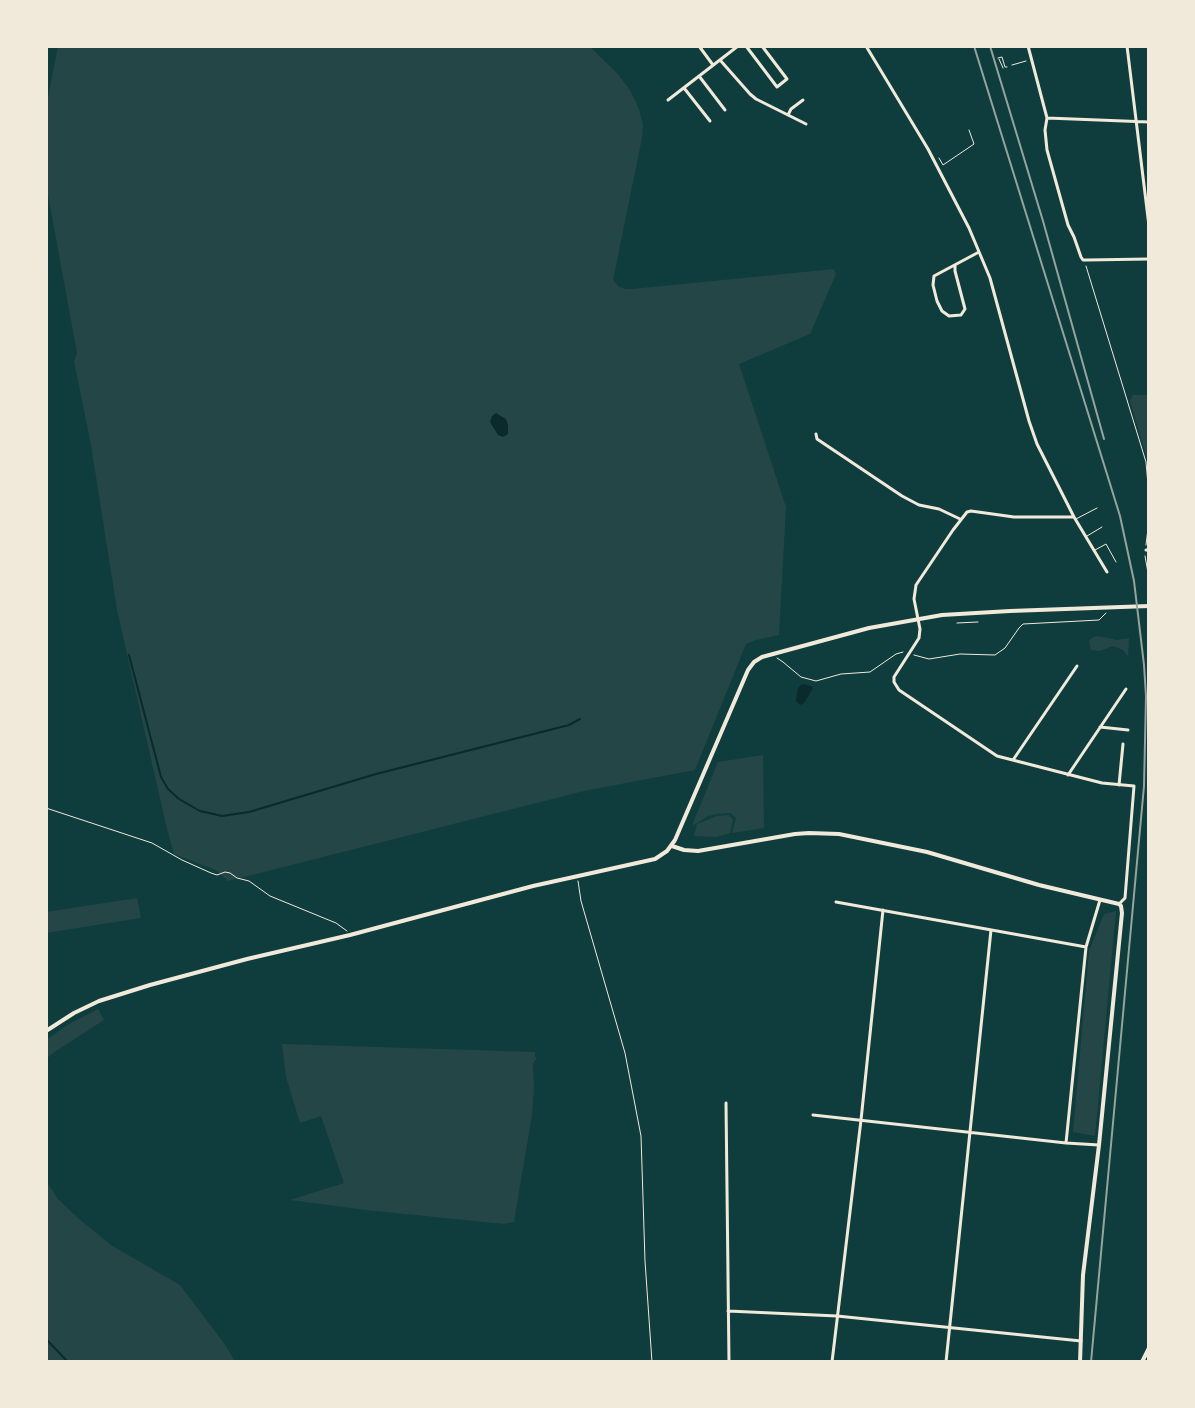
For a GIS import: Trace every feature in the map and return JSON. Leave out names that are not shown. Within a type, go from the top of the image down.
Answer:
[{"type":"street","points":[[699,46],[713,65]]},
{"type":"street","points":[[668,100],[738,46]]},
{"type":"street","points":[[746,46],[777,87],[787,80],[762,46]]},
{"type":"street","points":[[866,46],[928,149],[980,252],[990,278],[1029,421],[1045,462],[1107,572]]},
{"type":"street","points":[[1028,46],[1047,118],[1044,130],[1047,150],[1068,225],[1083,260],[1149,259]]},
{"type":"street","points":[[1127,46],[1149,226]]},
{"type":"street","points":[[720,60],[756,99],[806,124]]},
{"type":"street","points":[[699,76],[725,110]]},
{"type":"street","points":[[684,88],[710,121]]},
{"type":"street","points":[[788,115],[791,109],[803,100]]},
{"type":"street","points":[[1047,118],[1149,122]]},
{"type":"street","points":[[955,265],[954,271],[965,309],[961,315],[949,316],[942,312],[937,301],[933,285],[934,276],[955,265],[980,252]]},
{"type":"street","points":[[816,434],[817,439],[902,496],[919,505],[939,509],[960,519]]},
{"type":"street","points":[[1075,518],[1014,517],[967,512],[960,519],[916,586],[914,599],[920,629],[919,638],[894,677],[894,682],[899,690],[997,756],[1102,784],[1134,786],[1125,898],[1119,904]]},
{"type":"street","points":[[46,1031],[74,1013],[109,997],[247,959],[350,935],[577,875],[655,859],[672,846],[678,835],[745,676],[754,662],[762,657],[836,636],[918,618],[980,612],[1149,606]]},
{"type":"street","points":[[1012,760],[1077,666]]},
{"type":"street","points":[[1068,775],[1126,689]]},
{"type":"street","points":[[1100,727],[1128,730]]},
{"type":"street","points":[[1119,785],[1122,744]]},
{"type":"street","points":[[672,846],[684,850],[698,851],[802,833],[839,834],[927,852],[1039,885],[1119,904]]},
{"type":"street","points":[[1066,1143],[1086,947],[1100,900]]},
{"type":"street","points":[[836,902],[1086,947]]},
{"type":"street","points":[[1080,1362],[1083,1275],[1100,1145],[1122,913],[1119,904]]},
{"type":"street","points":[[832,1362],[861,1120],[883,910]]},
{"type":"street","points":[[946,1362],[991,930]]},
{"type":"street","points":[[726,1103],[729,1362]]},
{"type":"street","points":[[813,1114],[1066,1143],[1100,1145]]},
{"type":"street","points":[[728,1311],[837,1316],[1081,1342]]},
{"type":"street","points":[[1142,1362],[1149,1348]]},
{"type":"lane","points":[[1075,518],[1097,508]]},
{"type":"lane","points":[[1086,537],[1102,528]]},
{"type":"lane","points":[[1094,551],[1106,544],[1116,562]]},
{"type":"path","points":[[1002,68],[998,58],[1002,57],[1005,67],[1007,66]]},
{"type":"path","points":[[1012,65],[1032,59]]},
{"type":"path","points":[[938,156],[943,165],[974,144],[969,130]]},
{"type":"path","points":[[1083,260],[1091,278],[1146,462],[1149,496]]},
{"type":"path","points":[[1149,521],[1147,550],[1144,556],[1149,578]]},
{"type":"path","points":[[915,655],[929,659],[960,654],[995,655],[1005,648],[1023,624],[1099,620],[1112,607]]},
{"type":"path","points":[[958,623],[978,622]]},
{"type":"path","points":[[777,659],[801,677],[816,681],[841,674],[870,672],[896,654],[908,653]]},
{"type":"path","points":[[46,808],[152,844],[211,873],[217,875],[225,872],[230,873],[237,878],[249,881],[270,896],[341,926]]},
{"type":"path","points":[[577,875],[581,901],[625,1054],[641,1136],[645,1261],[652,1362]]},
{"type":"shaded area","points":[[58,46],[589,46],[617,73],[630,90],[639,109],[643,125],[613,280],[619,287],[632,289],[834,269],[836,274],[810,334],[739,364],[786,507],[779,635],[746,644],[695,770],[584,791],[228,881],[216,870],[174,854],[117,610],[91,445],[74,361],[77,353],[46,184],[46,108]]},
{"type":"shaded area","points":[[1133,395],[1149,395],[1149,470],[1130,401]]},
{"type":"shaded area","points":[[496,413],[506,419],[508,425],[508,434],[503,437],[498,435],[490,422],[492,416]]},
{"type":"shaded area","points":[[1097,636],[1117,640],[1129,638],[1128,656],[1123,650],[1113,646],[1100,651],[1091,650],[1089,641]]},
{"type":"shaded area","points":[[802,684],[813,688],[804,703],[800,705],[796,701],[798,688]]},
{"type":"shaded area","points":[[763,755],[764,828],[732,833],[736,818],[730,813],[708,816],[694,825],[693,823],[718,762]]},
{"type":"shaded area","points":[[729,815],[733,820],[730,833],[716,837],[694,836],[697,824],[717,816]]},
{"type":"shaded area","points":[[137,898],[141,918],[46,933],[46,912]]},
{"type":"shaded area","points":[[1116,911],[1095,1136],[1073,1132],[1089,951],[1104,914]]},
{"type":"shaded area","points":[[98,1009],[104,1020],[46,1059],[46,1040],[69,1024]]},
{"type":"shaded area","points":[[282,1044],[535,1052],[535,1057],[537,1057],[533,1064],[532,1115],[514,1222],[504,1224],[290,1200],[344,1183],[321,1116],[300,1123],[286,1077]]},
{"type":"shaded area","points":[[46,1181],[58,1199],[111,1245],[180,1285],[226,1346],[235,1362],[46,1362]]},
{"type":"waterway","points":[[129,655],[161,777],[168,789],[179,799],[200,811],[222,816],[249,812],[376,774],[569,725],[580,719]]},
{"type":"waterway","points":[[46,1339],[68,1362]]},
{"type":"railway","points":[[974,46],[1120,516],[1134,581],[1144,665],[1146,696],[1144,786],[1091,1362]]},
{"type":"railway","points":[[990,46],[1043,221],[1104,439]]}]
